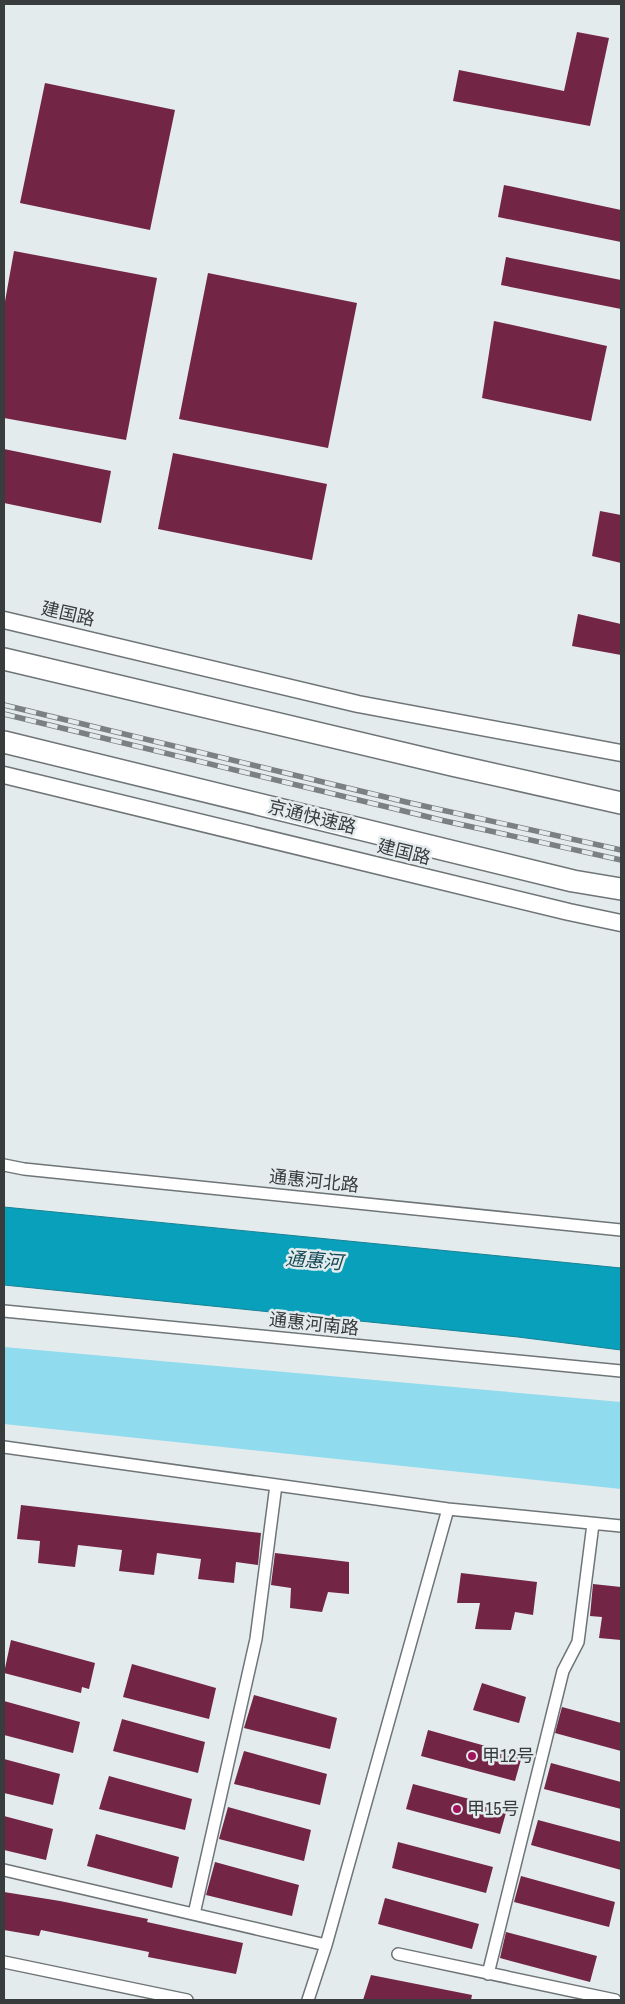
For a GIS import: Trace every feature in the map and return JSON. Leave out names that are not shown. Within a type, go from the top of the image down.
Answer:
[{"type":"highway","points":[[4,659],[621,803]]},
{"type":"highway","name":"京通快速路","points":[[4,742],[573,881],[621,889]]},
{"type":"highway","points":[[452,765],[621,790]]},
{"type":"highway","points":[[573,881],[621,894]]},
{"type":"main road","name":"建国路","points":[[4,620],[358,704],[621,753]]},
{"type":"main road","name":"建国路","points":[[4,775],[559,910],[621,923]]},
{"type":"street","name":"通惠河北路","points":[[4,1165],[24,1169],[621,1230]]},
{"type":"street","name":"通惠河南路","points":[[4,1311],[621,1371]]},
{"type":"street","points":[[4,1449],[448,1510],[621,1526]]},
{"type":"street","points":[[194,1914],[256,1639],[276,1485]]},
{"type":"street","points":[[308,2000],[326,1945],[448,1510]]},
{"type":"street","points":[[488,1974],[563,1671],[578,1642],[593,1524]]},
{"type":"street","points":[[4,1870],[326,1945]]},
{"type":"street","points":[[398,1954],[615,2000]]},
{"type":"street","points":[[4,1962],[187,2000]]},
{"type":"shaded area","points":[[4,1347],[621,1402],[621,1489],[4,1424]]},
{"type":"water","name":"通惠河","points":[[4,1207],[621,1268],[621,1350],[518,1337],[4,1285]]},
{"type":"building","points":[[577,32],[609,38],[590,126],[453,101],[459,70],[564,91]]},
{"type":"building","points":[[45,83],[175,110],[150,230],[20,203]]},
{"type":"building","points":[[504,185],[621,210],[621,242],[498,217]]},
{"type":"building","points":[[14,251],[157,278],[126,440],[4,418],[4,307]]},
{"type":"building","points":[[506,257],[621,280],[621,309],[501,285]]},
{"type":"building","points":[[208,273],[357,303],[328,448],[179,419]]},
{"type":"building","points":[[494,321],[607,346],[591,421],[482,398]]},
{"type":"building","points":[[4,449],[111,471],[101,523],[4,503]]},
{"type":"building","points":[[173,453],[327,484],[312,560],[158,529]]},
{"type":"building","points":[[600,511],[621,515],[621,563],[592,556]]},
{"type":"building","points":[[578,614],[621,624],[621,655],[572,646]]},
{"type":"building","points":[[21,1505],[261,1533],[258,1565],[236,1562],[234,1583],[198,1579],[201,1559],[157,1553],[154,1575],[119,1571],[122,1550],[78,1545],[75,1567],[38,1563],[40,1541],[17,1539]]},
{"type":"building","points":[[275,1553],[349,1562],[349,1594],[328,1592],[322,1612],[290,1608],[291,1588],[271,1585]]},
{"type":"building","points":[[461,1573],[537,1582],[533,1615],[515,1612],[511,1630],[475,1629],[480,1603],[457,1603]]},
{"type":"building","points":[[593,1584],[621,1587],[621,1640],[599,1638],[602,1617],[590,1616]]},
{"type":"building","points":[[11,1640],[95,1663],[89,1689],[82,1687],[81,1693],[4,1673]]},
{"type":"building","points":[[132,1664],[216,1688],[209,1719],[123,1697]]},
{"type":"building","points":[[482,1683],[526,1697],[519,1723],[473,1710]]},
{"type":"building","points":[[254,1695],[337,1718],[330,1749],[244,1728]]},
{"type":"building","points":[[4,1701],[80,1722],[73,1753],[4,1735]]},
{"type":"building","points":[[562,1707],[621,1723],[621,1751],[555,1733]]},
{"type":"building","points":[[122,1719],[205,1742],[198,1773],[113,1751]]},
{"type":"building","name":"甲12号","points":[[428,1730],[522,1756],[515,1781],[421,1756]]},
{"type":"building","points":[[244,1751],[327,1774],[320,1805],[234,1784]]},
{"type":"building","points":[[4,1759],[60,1774],[53,1805],[4,1793]]},
{"type":"building","points":[[551,1763],[621,1782],[621,1809],[544,1789]]},
{"type":"building","points":[[109,1776],[192,1799],[185,1830],[99,1809]]},
{"type":"building","name":"甲15号","points":[[413,1784],[507,1809],[500,1834],[406,1809]]},
{"type":"building","points":[[228,1807],[311,1830],[304,1861],[219,1839]]},
{"type":"building","points":[[4,1816],[53,1829],[46,1860],[4,1850]]},
{"type":"building","points":[[538,1820],[621,1842],[621,1870],[531,1845]]},
{"type":"building","points":[[96,1834],[179,1857],[172,1888],[87,1866]]},
{"type":"building","points":[[398,1842],[493,1867],[486,1893],[392,1868]]},
{"type":"building","points":[[215,1862],[299,1885],[292,1916],[206,1895]]},
{"type":"building","points":[[521,1876],[615,1902],[609,1927],[514,1902]]},
{"type":"building","points":[[4,1892],[148,1919],[147,1922],[243,1943],[236,1974],[148,1957],[149,1952],[41,1930],[39,1936],[4,1930]]},
{"type":"building","points":[[385,1898],[479,1924],[472,1949],[378,1924]]},
{"type":"building","points":[[506,1932],[597,1956],[590,1982],[500,1958]]},
{"type":"building","points":[[371,1975],[472,1995],[471,2000],[363,2000]]},
{"type":"railway","points":[[4,705],[406,802],[621,850]]},
{"type":"railway","points":[[4,714],[445,821],[621,860]]},
{"type":"place","name":"甲12号","points":[[472,1756]]},
{"type":"place","name":"甲15号","points":[[457,1809]]}]
